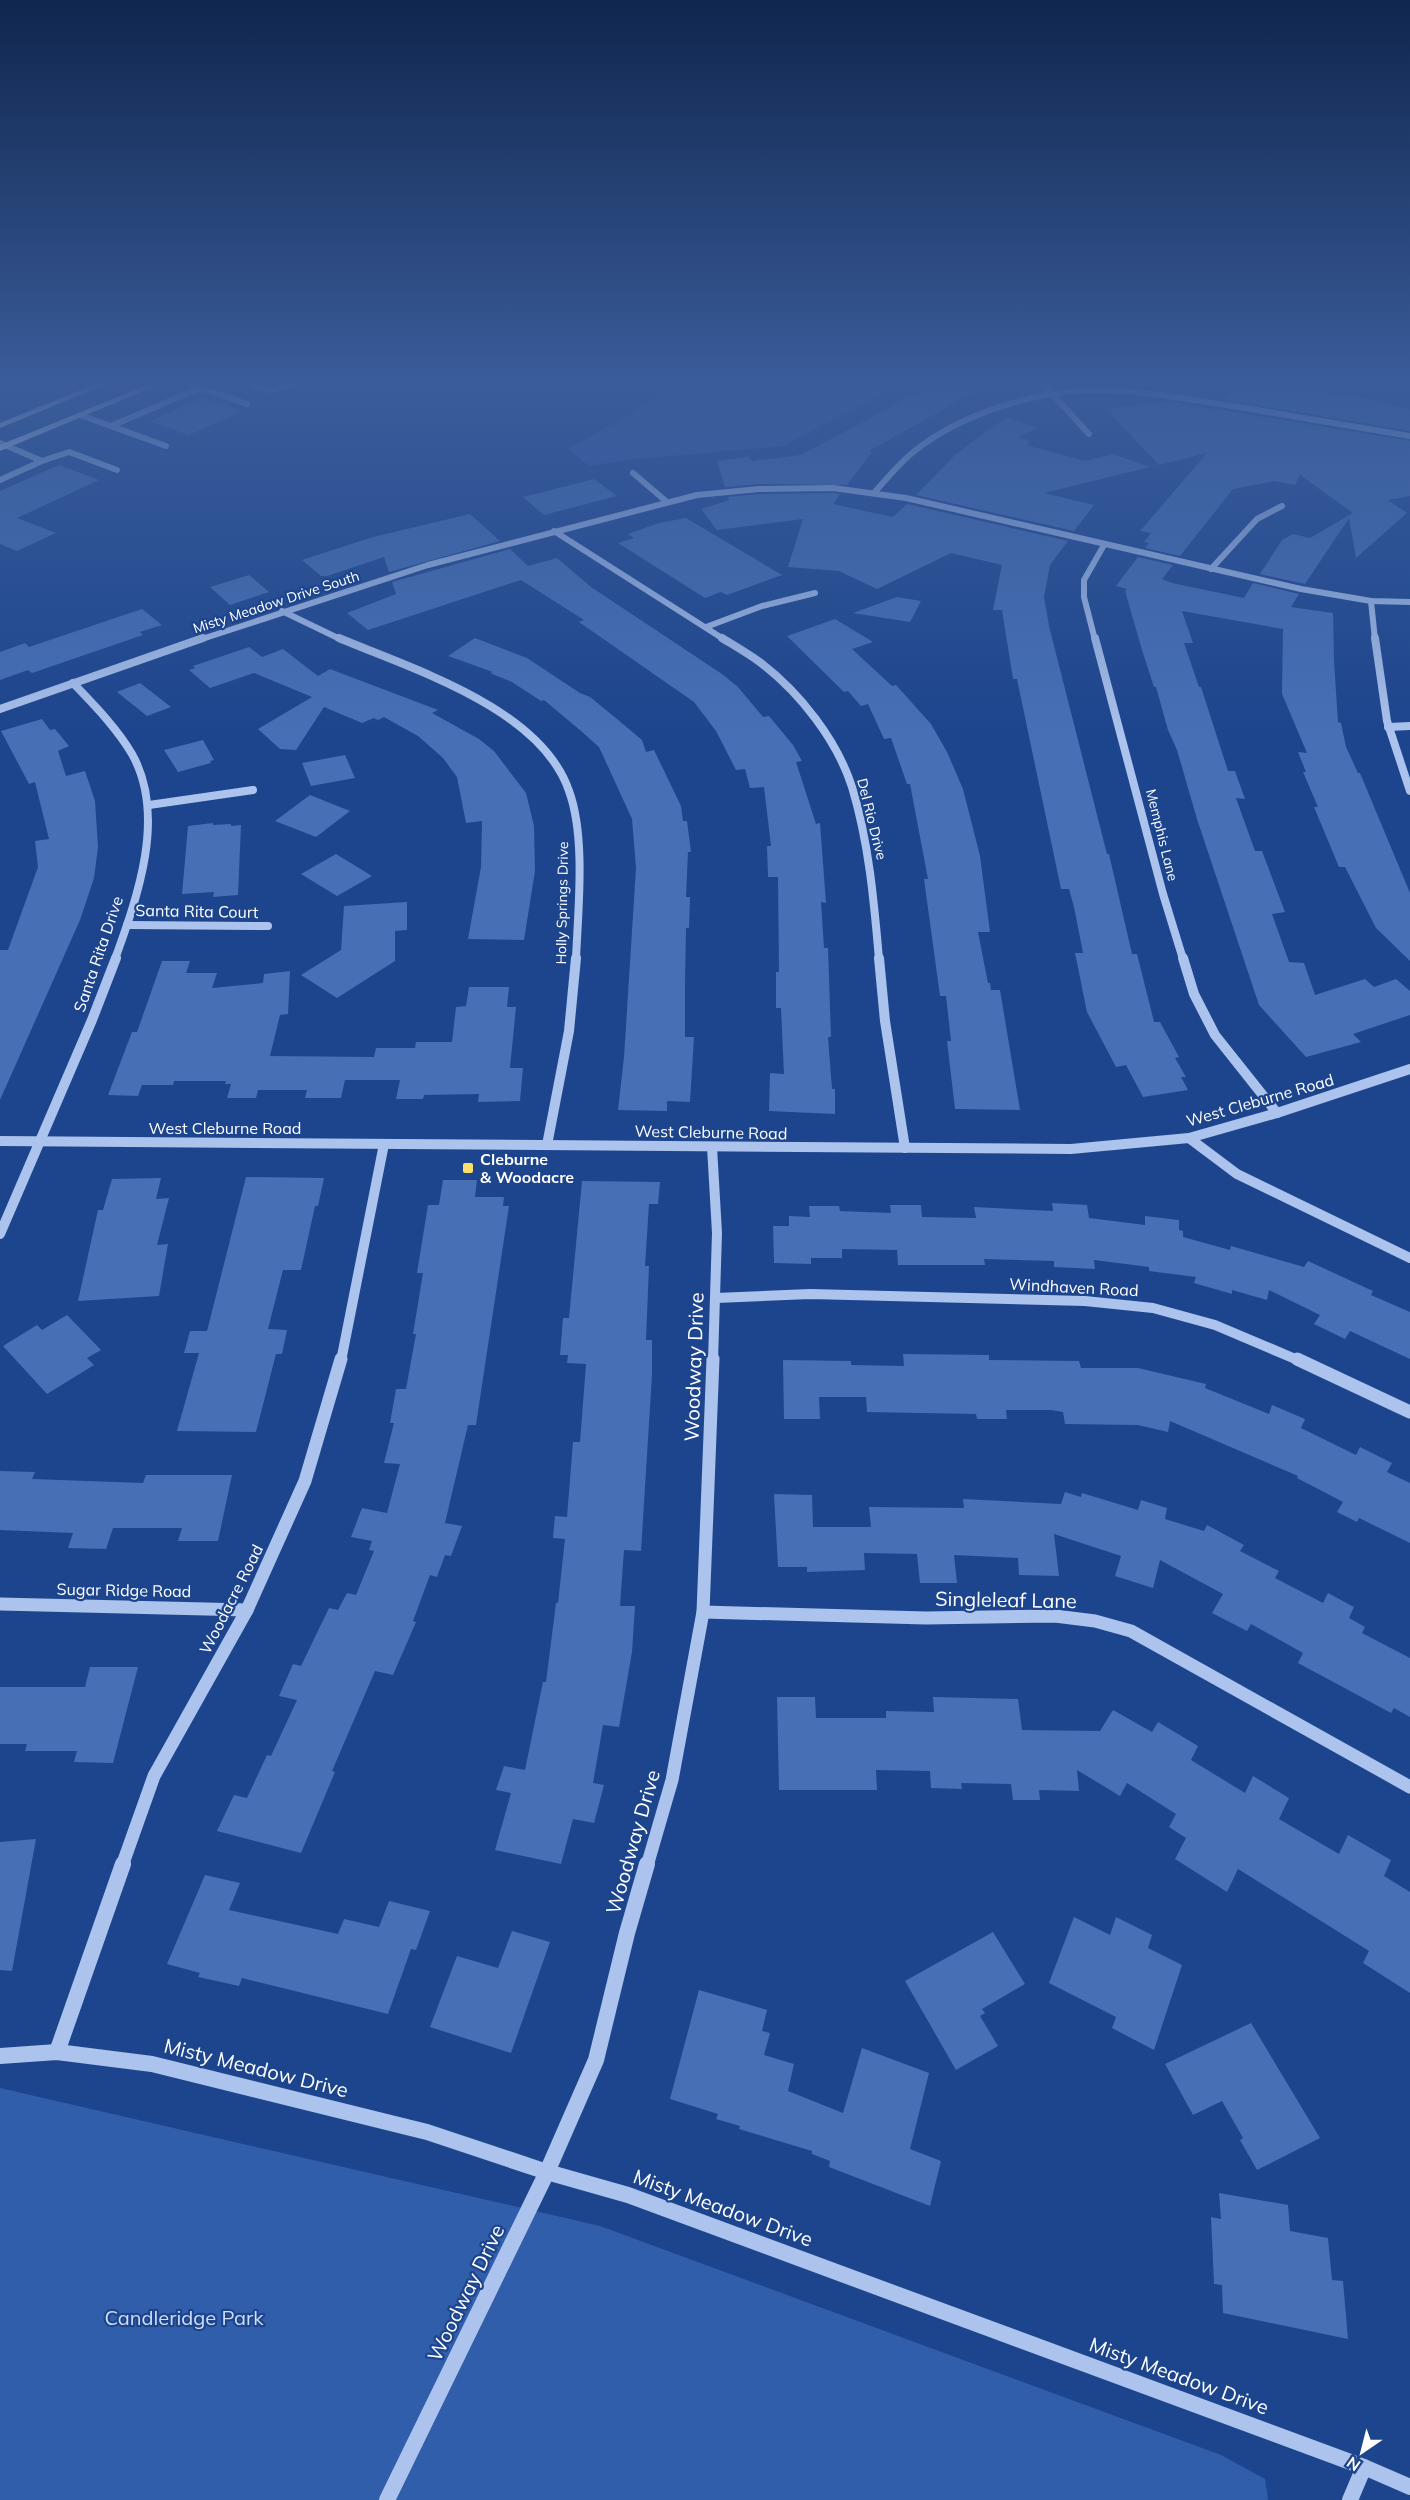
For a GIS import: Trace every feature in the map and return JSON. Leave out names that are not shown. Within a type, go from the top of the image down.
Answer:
[{"type":"street","name":"Misty Meadow Drive South","points":[[0,709],[282,611],[428,565],[668,502]]},
{"type":"street","name":"Misty Meadow Drive South","points":[[921,502],[1301,589],[1371,601],[1410,602]]},
{"type":"street","points":[[1211,569],[1257,519],[1282,506]]},
{"type":"street","name":"Del Rio Drive","points":[[554,531],[761,663],[805,705],[839,756],[852,787],[871,875],[885,1021],[905,1148]]},
{"type":"street","name":"Memphis Lane","points":[[1104,545],[1084,580],[1084,597],[1163,894],[1194,994],[1215,1035],[1277,1113]]},
{"type":"street","points":[[706,627],[762,606],[815,593]]},
{"type":"street","points":[[1371,601],[1376,664],[1388,726],[1395,756],[1410,791]]},
{"type":"street","name":"Holly Springs Drive","points":[[282,611],[319,631],[453,687],[497,711],[531,736],[560,770],[570,795],[578,828],[578,914],[571,1018],[547,1145]]},
{"type":"street","name":"Santa Rita Drive","points":[[0,1234],[95,1012],[127,925],[144,857],[149,804],[144,781],[134,756],[121,737],[73,683]]},
{"type":"street","points":[[1388,726],[1410,726]]},
{"type":"street","points":[[149,804],[253,790]]},
{"type":"street","name":"Santa Rita Court","points":[[127,925],[268,926]]},
{"type":"street","name":"West Cleburne Road","points":[[0,1141],[1071,1149],[1189,1138],[1277,1113],[1410,1069]]},
{"type":"street","points":[[1189,1138],[1238,1174],[1410,1258]]},
{"type":"street","name":"Woodacre Road","points":[[57,2052],[154,1776],[248,1610],[305,1481],[339,1368],[384,1144]]},
{"type":"street","name":"Woodway Drive","points":[[387,2500],[547,2172],[597,2060],[627,1933],[672,1780],[703,1612],[716,1298],[717,1233],[712,1147]]},
{"type":"street","name":"Windhaven Road","points":[[716,1298],[810,1294],[1085,1301],[1153,1308],[1215,1325],[1263,1343],[1410,1412]]},
{"type":"street","name":"Sugar Ridge Road","points":[[0,1604],[248,1610]]},
{"type":"street","name":"Singleleaf Lane","points":[[703,1612],[926,1618],[1055,1616],[1095,1621],[1131,1631],[1410,1787]]},
{"type":"street","name":"Misty Meadow Drive","points":[[0,2056],[57,2052],[152,2064],[427,2132],[547,2172],[640,2199],[1364,2467],[1410,2487]]},
{"type":"street","points":[[1350,2500],[1364,2467]]},
{"type":"green space","name":"Candleridge Park","points":[[0,2088],[600,2226],[1221,2455],[1265,2479],[1268,2500],[0,2500]]},
{"type":"building","points":[[0,502],[52,502],[17,518],[56,533],[17,551],[0,544]]},
{"type":"building","points":[[528,502],[595,502],[544,515]]},
{"type":"building","points":[[724,502],[835,502],[833,504],[893,517],[907,504],[1068,541],[1050,565],[1044,597],[1049,626],[1107,854],[1109,854],[1132,954],[1137,954],[1154,1022],[1160,1022],[1179,1057],[1175,1058],[1186,1077],[1181,1077],[1188,1090],[1143,1097],[1126,1065],[1116,1067],[1087,1012],[1075,953],[1083,953],[1074,907],[1069,889],[1061,889],[1017,679],[1013,679],[1002,610],[993,610],[1002,565],[951,553],[877,589],[839,571],[788,567],[803,519],[717,530],[701,509]]},
{"type":"building","points":[[945,502],[1080,502],[1094,505],[1074,531]]},
{"type":"building","points":[[1165,502],[1223,502],[1180,556],[1145,548],[1149,543],[1144,542],[1151,533],[1140,531]]},
{"type":"building","points":[[1337,502],[1390,502],[1407,513],[1356,558],[1349,518],[1305,584],[1260,574],[1282,540],[1293,534],[1310,538],[1353,513]]},
{"type":"building","points":[[470,514],[500,541],[389,572],[384,557],[327,576],[321,576],[302,560],[373,537]]},
{"type":"building","points":[[686,518],[782,575],[727,595],[721,592],[705,598],[618,543],[634,538],[628,534],[659,523]]},
{"type":"building","points":[[510,549],[528,566],[557,558],[591,587],[722,674],[738,687],[763,717],[769,716],[793,745],[802,761],[796,762],[816,824],[820,823],[826,903],[821,902],[824,948],[828,948],[831,1037],[828,1037],[832,1089],[835,1089],[835,1114],[769,1111],[770,1073],[784,1074],[781,1008],[776,1008],[776,972],[779,972],[778,877],[768,877],[767,846],[771,846],[764,787],[750,788],[745,769],[736,770],[716,731],[694,702],[579,622],[584,620],[521,580],[368,630],[347,613],[396,594],[392,582]]},
{"type":"building","points":[[1138,557],[1173,565],[1162,579],[1172,583],[1244,598],[1253,583],[1299,594],[1291,607],[1333,613],[1338,722],[1341,723],[1346,747],[1360,773],[1410,893],[1410,961],[1376,928],[1345,867],[1339,867],[1314,807],[1318,807],[1303,772],[1306,772],[1298,752],[1307,753],[1282,694],[1283,629],[1182,611],[1193,643],[1184,643],[1228,771],[1235,771],[1245,799],[1236,798],[1255,851],[1262,851],[1285,912],[1272,914],[1289,962],[1304,963],[1315,995],[1365,979],[1374,987],[1396,979],[1410,991],[1410,1015],[1353,1034],[1361,1042],[1306,1057],[1259,1005],[1197,819],[1177,750],[1168,730],[1156,687],[1154,687],[1142,650],[1125,591],[1127,589],[1116,586]]},
{"type":"building","points":[[249,575],[269,592],[230,605],[210,587]]},
{"type":"building","points":[[897,597],[921,601],[910,622],[853,613]]},
{"type":"building","points":[[142,609],[162,625],[140,632],[143,635],[32,673],[28,670],[0,680],[0,652],[25,643],[29,647]]},
{"type":"building","points":[[835,619],[873,642],[852,649],[892,686],[896,685],[931,724],[947,752],[963,789],[980,856],[990,932],[978,932],[988,983],[990,983],[991,990],[1000,990],[1020,1110],[955,1109],[947,1041],[951,1041],[946,996],[940,996],[924,879],[928,879],[910,784],[907,784],[891,738],[884,739],[868,704],[861,706],[848,691],[844,692],[787,636]]},
{"type":"building","points":[[475,638],[527,658],[580,693],[590,697],[617,719],[642,740],[646,752],[654,750],[681,806],[683,821],[687,821],[691,852],[688,852],[686,897],[690,897],[689,928],[686,928],[685,985],[685,1037],[694,1037],[690,1102],[667,1101],[667,1111],[618,1110],[624,1057],[636,868],[632,819],[599,747],[581,731],[544,700],[541,701],[512,682],[490,673],[493,672],[448,656]]},
{"type":"building","points":[[249,647],[262,657],[283,649],[318,676],[330,669],[438,710],[432,713],[479,739],[494,751],[526,793],[534,826],[535,871],[524,940],[468,939],[481,867],[482,821],[466,823],[457,777],[443,758],[418,736],[384,717],[362,723],[324,707],[296,750],[280,749],[258,729],[312,697],[254,673],[210,688],[189,670],[195,668],[193,666]]},
{"type":"building","points":[[140,683],[171,707],[147,716],[117,692]]},
{"type":"building","points":[[42,719],[50,730],[55,729],[69,746],[58,751],[66,776],[85,771],[95,801],[98,847],[94,878],[80,920],[0,1100],[0,950],[8,950],[38,867],[35,841],[49,839],[35,782],[29,784],[1,731]]},
{"type":"building","points":[[203,740],[214,760],[210,761],[211,763],[178,772],[164,750]]},
{"type":"building","points":[[345,755],[355,778],[311,786],[302,763]]},
{"type":"building","points":[[310,795],[350,811],[316,837],[275,821]]},
{"type":"building","points":[[213,823],[213,825],[241,825],[238,895],[213,897],[214,892],[182,894],[188,826]]},
{"type":"building","points":[[336,854],[372,876],[337,896],[301,874]]},
{"type":"building","points":[[407,902],[407,930],[395,931],[395,961],[337,998],[301,975],[341,950],[344,906]]},
{"type":"building","points":[[162,961],[190,961],[186,973],[217,973],[212,988],[263,983],[264,974],[290,971],[288,1014],[280,1015],[270,1056],[374,1057],[376,1048],[415,1048],[416,1042],[452,1042],[456,1007],[466,1006],[469,987],[509,987],[507,1007],[516,1007],[510,1068],[523,1068],[520,1101],[478,1102],[479,1094],[424,1095],[423,1099],[396,1099],[400,1080],[345,1080],[341,1098],[305,1098],[307,1090],[258,1090],[256,1098],[227,1098],[231,1084],[225,1084],[226,1081],[174,1081],[173,1085],[142,1085],[138,1096],[108,1095],[132,1032],[137,1032]]},
{"type":"building","points":[[246,1177],[324,1178],[318,1206],[315,1206],[301,1270],[283,1270],[268,1329],[287,1330],[282,1354],[276,1354],[256,1432],[177,1431],[199,1353],[184,1353],[190,1331],[207,1331]]},
{"type":"building","points":[[161,1178],[156,1199],[169,1198],[157,1245],[168,1244],[159,1296],[78,1301],[98,1210],[103,1210],[112,1179]]},
{"type":"building","points":[[443,1180],[477,1180],[475,1197],[504,1197],[503,1206],[509,1206],[476,1425],[468,1425],[445,1523],[462,1526],[451,1556],[445,1555],[437,1577],[430,1575],[413,1621],[416,1622],[393,1675],[375,1671],[332,1771],[335,1772],[301,1853],[217,1831],[234,1795],[247,1798],[267,1755],[271,1756],[297,1700],[279,1696],[293,1664],[301,1666],[329,1608],[338,1610],[347,1593],[356,1595],[374,1551],[369,1550],[372,1541],[351,1537],[362,1508],[387,1513],[400,1464],[384,1463],[394,1423],[390,1423],[396,1389],[406,1389],[416,1334],[413,1334],[423,1273],[417,1273],[428,1205],[439,1205]]},
{"type":"building","points":[[582,1181],[660,1182],[658,1204],[649,1204],[645,1266],[649,1266],[646,1340],[652,1340],[652,1375],[641,1551],[624,1550],[620,1606],[635,1606],[632,1652],[619,1727],[603,1725],[593,1783],[604,1785],[594,1823],[573,1819],[561,1864],[495,1850],[511,1793],[496,1790],[504,1766],[525,1770],[543,1682],[546,1682],[556,1603],[558,1603],[565,1539],[553,1538],[555,1516],[567,1517],[573,1442],[580,1442],[586,1364],[567,1363],[568,1355],[560,1355],[563,1318],[569,1318]]},
{"type":"building","points":[[1052,1203],[1087,1205],[1089,1218],[1145,1225],[1145,1216],[1179,1220],[1179,1230],[1183,1231],[1183,1237],[1230,1250],[1231,1246],[1304,1267],[1308,1261],[1373,1291],[1371,1295],[1410,1312],[1410,1359],[1350,1331],[1345,1339],[1314,1324],[1320,1315],[1269,1290],[1267,1300],[1232,1290],[1232,1294],[1194,1283],[1196,1277],[1149,1271],[1149,1267],[1094,1260],[1095,1269],[1054,1267],[1054,1261],[984,1259],[985,1265],[898,1265],[897,1250],[842,1249],[842,1258],[811,1258],[811,1264],[774,1263],[773,1226],[789,1226],[789,1216],[810,1217],[809,1206],[839,1206],[840,1211],[891,1213],[890,1205],[921,1205],[922,1217],[976,1218],[974,1207],[1053,1211]]},
{"type":"building","points":[[67,1315],[101,1350],[87,1358],[94,1365],[47,1394],[3,1346],[37,1325],[42,1330]]},
{"type":"building","points":[[903,1354],[989,1355],[989,1360],[1079,1361],[1081,1368],[1138,1368],[1206,1384],[1205,1388],[1269,1414],[1272,1405],[1305,1419],[1301,1428],[1356,1455],[1360,1447],[1392,1463],[1387,1472],[1410,1483],[1410,1543],[1359,1518],[1357,1522],[1337,1512],[1343,1502],[1297,1478],[1298,1476],[1170,1421],[1168,1432],[1138,1425],[1065,1424],[1063,1412],[1051,1410],[1006,1410],[1007,1419],[977,1419],[976,1414],[867,1412],[866,1397],[819,1397],[820,1419],[784,1419],[783,1360],[851,1361],[851,1365],[904,1366]]},
{"type":"building","points":[[0,1471],[35,1472],[32,1479],[143,1483],[146,1475],[232,1475],[218,1541],[178,1541],[182,1528],[113,1528],[106,1549],[68,1548],[73,1533],[0,1530]]},
{"type":"building","points":[[1065,1492],[1081,1497],[1082,1493],[1138,1510],[1141,1500],[1167,1508],[1165,1519],[1204,1531],[1207,1525],[1244,1545],[1240,1551],[1279,1571],[1275,1578],[1323,1603],[1328,1593],[1354,1607],[1349,1618],[1365,1627],[1362,1633],[1410,1658],[1410,1717],[1394,1708],[1391,1713],[1298,1663],[1303,1653],[1251,1624],[1247,1631],[1212,1613],[1223,1594],[1160,1560],[1153,1588],[1115,1576],[1121,1556],[1054,1534],[1059,1576],[1019,1575],[1018,1558],[954,1555],[957,1583],[920,1583],[917,1554],[864,1553],[865,1570],[807,1572],[807,1567],[778,1567],[774,1494],[812,1495],[813,1527],[871,1527],[869,1507],[964,1508],[963,1499],[1061,1504]]},
{"type":"building","points":[[90,1667],[138,1667],[113,1763],[74,1762],[77,1751],[25,1751],[27,1744],[0,1744],[0,1687],[85,1687]]},
{"type":"building","points":[[777,1697],[815,1697],[816,1718],[886,1718],[886,1711],[934,1712],[933,1697],[1018,1699],[1022,1730],[1100,1731],[1113,1710],[1152,1732],[1158,1722],[1198,1746],[1191,1760],[1245,1793],[1253,1776],[1289,1798],[1279,1819],[1339,1854],[1348,1835],[1391,1860],[1384,1876],[1410,1892],[1410,1993],[1363,1963],[1369,1951],[1238,1869],[1227,1892],[1175,1859],[1186,1838],[1169,1827],[1176,1814],[1127,1783],[1120,1796],[1077,1770],[1079,1791],[1039,1790],[1040,1800],[1013,1800],[1011,1784],[961,1783],[962,1789],[931,1788],[930,1771],[876,1770],[877,1790],[779,1790]]},
{"type":"building","points":[[36,1839],[12,1971],[0,1970],[0,1842]]},
{"type":"building","points":[[205,1875],[240,1883],[229,1910],[338,1934],[344,1919],[379,1927],[389,1901],[430,1911],[416,1950],[411,1949],[388,2014],[242,1978],[239,1986],[198,1977],[200,1973],[167,1964]]},
{"type":"building","points":[[1074,1917],[1110,1935],[1116,1917],[1152,1935],[1148,1948],[1182,1965],[1154,2050],[1112,2028],[1116,2017],[1049,1983]]},
{"type":"building","points":[[512,1931],[550,1942],[511,2053],[430,2027],[457,1956],[498,1968]]},
{"type":"building","points":[[993,1932],[1025,1984],[982,2009],[985,2013],[980,2016],[998,2046],[956,2070],[905,1981]]},
{"type":"building","points":[[699,1990],[767,2010],[762,2031],[770,2033],[764,2055],[794,2064],[788,2091],[843,2113],[862,2048],[929,2073],[910,2149],[941,2161],[930,2206],[829,2167],[830,2161],[812,2154],[812,2151],[739,2129],[740,2126],[716,2119],[718,2114],[670,2099]]},
{"type":"building","points":[[1251,2023],[1320,2138],[1257,2170],[1240,2140],[1243,2138],[1222,2101],[1193,2115],[1165,2064]]},
{"type":"building","points":[[1219,2193],[1288,2205],[1290,2231],[1328,2238],[1332,2280],[1343,2281],[1348,2339],[1223,2313],[1222,2285],[1214,2284],[1211,2217],[1221,2219]]},
{"type":"place","name":"Cleburne & Woodacre","points":[[468,1168]]}]
